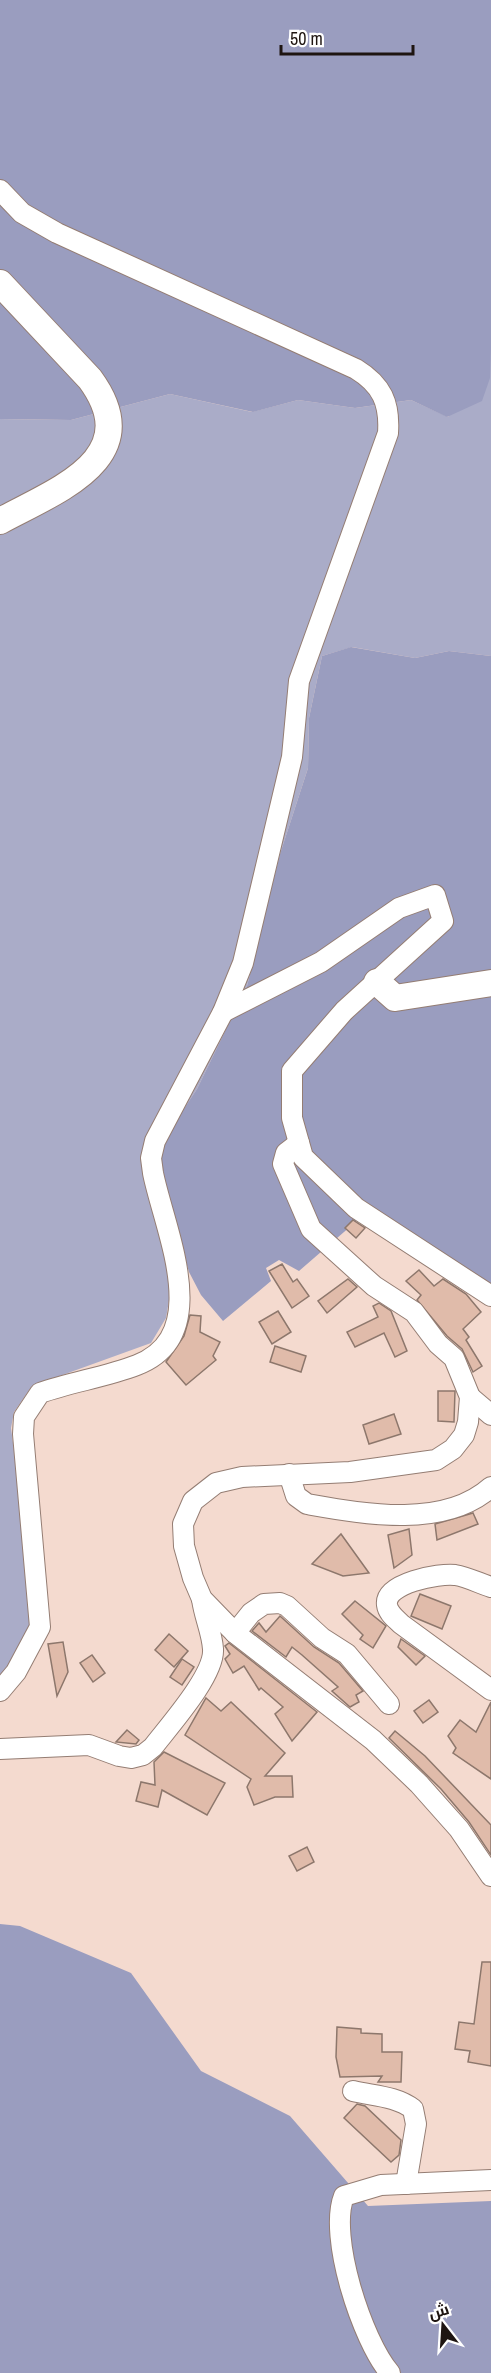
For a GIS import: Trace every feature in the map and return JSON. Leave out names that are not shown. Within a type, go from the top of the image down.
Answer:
[{"type":"street","points":[[0,190],[22,213],[57,233],[356,369],[372,379],[384,395],[389,412],[388,433],[298,681],[292,757],[243,963],[223,1012],[155,1141],[151,1158],[158,1201],[180,1281],[177,1324],[170,1338],[153,1356],[138,1364],[40,1393],[24,1417],[22,1434],[40,1627],[16,1672],[0,1691]]},
{"type":"street","points":[[0,283],[101,393],[109,428],[108,443],[90,468],[74,480],[0,521]]},
{"type":"street","points":[[223,1012],[321,962],[399,908],[435,896],[443,921],[344,1011],[292,1071],[292,1118],[303,1157],[356,1208],[491,1296]]},
{"type":"street","points":[[377,982],[395,998],[491,983]]},
{"type":"street","points":[[0,1749],[89,1745],[118,1756],[131,1758],[143,1755],[153,1747],[200,1682],[212,1660],[214,1651],[202,1599],[184,1546],[183,1524],[193,1501],[216,1483],[242,1477],[350,1472],[436,1460],[449,1453],[464,1435],[470,1412],[470,1397],[454,1358],[438,1344],[414,1312],[374,1286],[311,1229],[283,1164],[286,1153],[299,1143]]},
{"type":"street","points":[[470,1397],[491,1415]]},
{"type":"street","points":[[289,1474],[296,1496],[307,1504],[394,1515],[420,1514],[460,1506],[476,1499],[491,1486]]},
{"type":"street","points":[[491,1587],[455,1575],[440,1576],[397,1588],[388,1596],[387,1604],[391,1614],[401,1624],[491,1690]]},
{"type":"street","points":[[202,1599],[236,1633],[373,1740],[440,1805],[491,1876]]},
{"type":"street","points":[[236,1633],[257,1607],[272,1602],[287,1606],[322,1638],[353,1661],[368,1682],[389,1704]]},
{"type":"street","points":[[353,2091],[397,2100],[413,2109],[415,2132],[406,2184]]},
{"type":"street","points":[[390,2373],[356,2310],[339,2211],[344,2196],[381,2185],[491,2180]]},
{"type":"shaded area","points":[[0,0],[491,0],[491,348],[490,378],[482,401],[447,417],[411,400],[355,408],[298,400],[253,412],[170,394],[71,420],[0,419]]},
{"type":"shaded area","points":[[491,348],[491,656],[449,651],[415,658],[352,647],[322,656],[309,718],[308,768],[280,854],[247,986],[197,1089],[175,1122],[172,1283],[166,1318],[151,1343],[32,1386],[14,1412],[11,1428],[25,1531],[31,1620],[22,1647],[0,1681],[0,419],[71,420],[170,394],[252,412],[298,400],[355,408],[411,400],[448,417]]},
{"type":"shaded area","points":[[351,647],[415,658],[449,651],[491,656],[491,1298],[359,1219],[299,1271],[279,1260],[266,1268],[271,1281],[223,1321],[201,1295],[189,1272],[162,1178],[161,1149],[175,1122],[197,1089],[247,986],[280,854],[308,768],[309,718],[322,656]]},
{"type":"shaded area","points":[[0,1924],[20,1926],[131,1973],[201,2071],[290,2116],[368,2206],[491,2201],[491,2373],[0,2373]]},
{"type":"building","points":[[353,1220],[365,1228],[356,1238],[345,1228]]},
{"type":"building","points":[[282,1264],[293,1282],[297,1279],[309,1296],[292,1308],[269,1271]]},
{"type":"building","points":[[419,1270],[434,1286],[443,1279],[466,1294],[481,1312],[463,1329],[469,1337],[466,1340],[482,1366],[473,1372],[462,1349],[447,1336],[417,1300],[421,1295],[406,1281]]},
{"type":"building","points":[[348,1279],[357,1287],[327,1313],[318,1301]]},
{"type":"building","points":[[379,1303],[391,1311],[407,1351],[395,1357],[384,1333],[355,1347],[347,1332],[378,1317],[373,1306]]},
{"type":"building","points":[[278,1311],[291,1332],[272,1344],[259,1322]]},
{"type":"building","points":[[190,1315],[201,1316],[200,1332],[220,1342],[213,1356],[216,1360],[186,1385],[166,1362],[184,1336]]},
{"type":"building","points":[[275,1346],[306,1356],[301,1372],[270,1362]]},
{"type":"building","points":[[438,1391],[455,1391],[454,1422],[438,1421]]},
{"type":"building","points":[[394,1414],[401,1434],[369,1444],[363,1425]]},
{"type":"building","points":[[473,1513],[478,1524],[437,1540],[435,1524]]},
{"type":"building","points":[[409,1529],[412,1555],[394,1568],[388,1535]]},
{"type":"building","points":[[341,1534],[369,1573],[343,1576],[312,1564]]},
{"type":"building","points":[[420,1594],[451,1606],[442,1629],[411,1616]]},
{"type":"building","points":[[355,1601],[386,1626],[373,1648],[360,1639],[363,1635],[342,1614]]},
{"type":"building","points":[[280,1616],[314,1647],[339,1663],[363,1691],[356,1695],[359,1702],[350,1707],[332,1691],[338,1687],[292,1647],[286,1657],[252,1631],[259,1623],[266,1632]]},
{"type":"building","points":[[169,1634],[188,1651],[174,1667],[155,1650]]},
{"type":"building","points":[[401,1639],[425,1656],[416,1665],[398,1647]]},
{"type":"building","points":[[63,1642],[68,1672],[57,1696],[48,1644]]},
{"type":"building","points":[[229,1643],[317,1712],[292,1741],[275,1714],[283,1707],[261,1688],[259,1690],[244,1666],[233,1673],[225,1659],[230,1654],[225,1646]]},
{"type":"building","points":[[92,1655],[105,1673],[93,1682],[80,1663]]},
{"type":"building","points":[[182,1659],[194,1667],[182,1685],[170,1677]]},
{"type":"building","points":[[206,1698],[221,1711],[231,1702],[285,1753],[265,1776],[292,1776],[293,1797],[275,1797],[254,1805],[247,1787],[251,1779],[185,1735]]},
{"type":"building","points":[[429,1700],[438,1712],[423,1723],[414,1711]]},
{"type":"building","points":[[491,1702],[491,1779],[453,1753],[456,1748],[448,1736],[460,1720],[476,1732]]},
{"type":"building","points":[[127,1730],[139,1740],[136,1744],[116,1742]]},
{"type":"building","points":[[395,1731],[425,1756],[491,1825],[491,1855],[469,1822],[441,1789],[389,1738]]},
{"type":"building","points":[[164,1752],[225,1783],[207,1815],[162,1790],[158,1807],[136,1801],[141,1782],[155,1785],[154,1762]]},
{"type":"building","points":[[307,1847],[314,1862],[297,1871],[289,1856]]},
{"type":"building","points":[[482,1962],[491,1962],[491,2066],[468,2062],[470,2051],[455,2049],[459,2022],[474,2024]]},
{"type":"building","points":[[337,2027],[361,2029],[361,2033],[382,2034],[382,2052],[402,2052],[401,2082],[378,2082],[382,2076],[340,2077],[336,2057]]},
{"type":"building","points":[[357,2104],[365,2106],[401,2140],[399,2155],[391,2162],[344,2118]]}]
